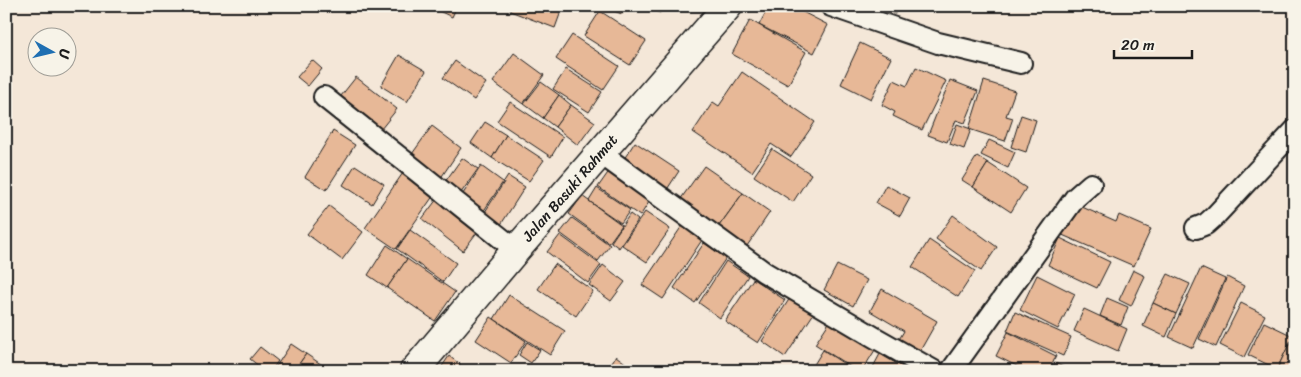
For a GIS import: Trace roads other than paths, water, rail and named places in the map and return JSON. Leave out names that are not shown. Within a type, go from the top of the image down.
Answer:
[{"type":"main road","name":"Jalan Basuki Rahmat","points":[[414,371],[516,250],[728,6]]},
{"type":"street","points":[[831,6],[938,43],[1021,63]]},
{"type":"street","points":[[324,97],[516,250]]},
{"type":"street","points":[[1196,228],[1206,224],[1215,216],[1295,130]]},
{"type":"street","points":[[600,153],[764,272],[934,371]]},
{"type":"street","points":[[951,371],[1075,198],[1091,184]]}]
